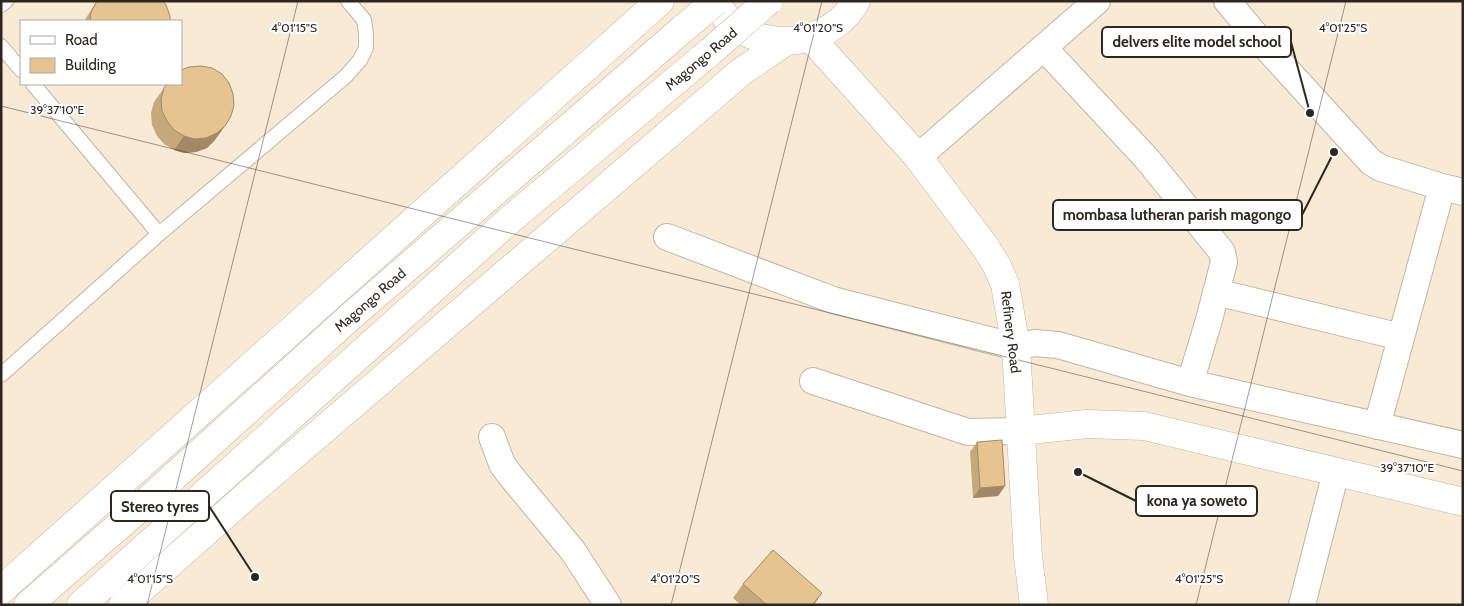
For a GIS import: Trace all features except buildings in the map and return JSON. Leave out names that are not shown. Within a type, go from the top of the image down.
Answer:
[{"type":"main road","points":[[1,590],[660,1]]},
{"type":"main road","points":[[715,1],[722,14],[740,29],[761,38],[798,40]]},
{"type":"main road","name":"Magongo Road","points":[[28,605],[136,511],[350,317],[715,1]]},
{"type":"main road","name":"Magongo Road","points":[[82,605],[512,218],[768,1]]},
{"type":"main road","points":[[123,605],[245,497],[741,72],[798,40],[834,26],[852,8],[856,1]]},
{"type":"main road","name":"Refinery Road","points":[[798,40],[918,157],[986,248],[1005,284],[1016,347],[1028,557],[1034,605]]},
{"type":"main road","points":[[1020,431],[1087,424],[1144,426],[1463,502]]},
{"type":"street","points":[[918,157],[1097,1]]},
{"type":"street","points":[[1227,1],[1263,44],[1371,162],[1381,168],[1452,189],[1401,337],[1377,426]]},
{"type":"street","points":[[1044,48],[1148,160],[1222,252],[1224,262],[1190,383]]},
{"type":"street","points":[[667,238],[833,300],[1016,347],[1035,343],[1058,345],[1190,383],[1463,446]]},
{"type":"street","points":[[1216,292],[1401,337]]},
{"type":"street","points":[[813,381],[968,432],[1020,431]]},
{"type":"street","points":[[492,436],[502,464],[573,552],[608,605]]},
{"type":"street","points":[[1302,605],[1336,472]]},
{"type":"lane","points":[[1,5],[6,1]]},
{"type":"lane","points":[[1,375],[158,234],[346,76],[360,60],[366,48],[364,20],[348,1]]},
{"type":"lane","points":[[1,46],[20,69]]},
{"type":"lane","points":[[34,85],[158,234]]},
{"type":"place","name":"delvers elite model school","points":[[1310,113]]},
{"type":"place","name":"mombasa lutheran parish magongo","points":[[1334,152]]},
{"type":"place","name":"kona ya soweto","points":[[1078,472]]},
{"type":"place","name":"Stereo tyres","points":[[255,577]]}]
